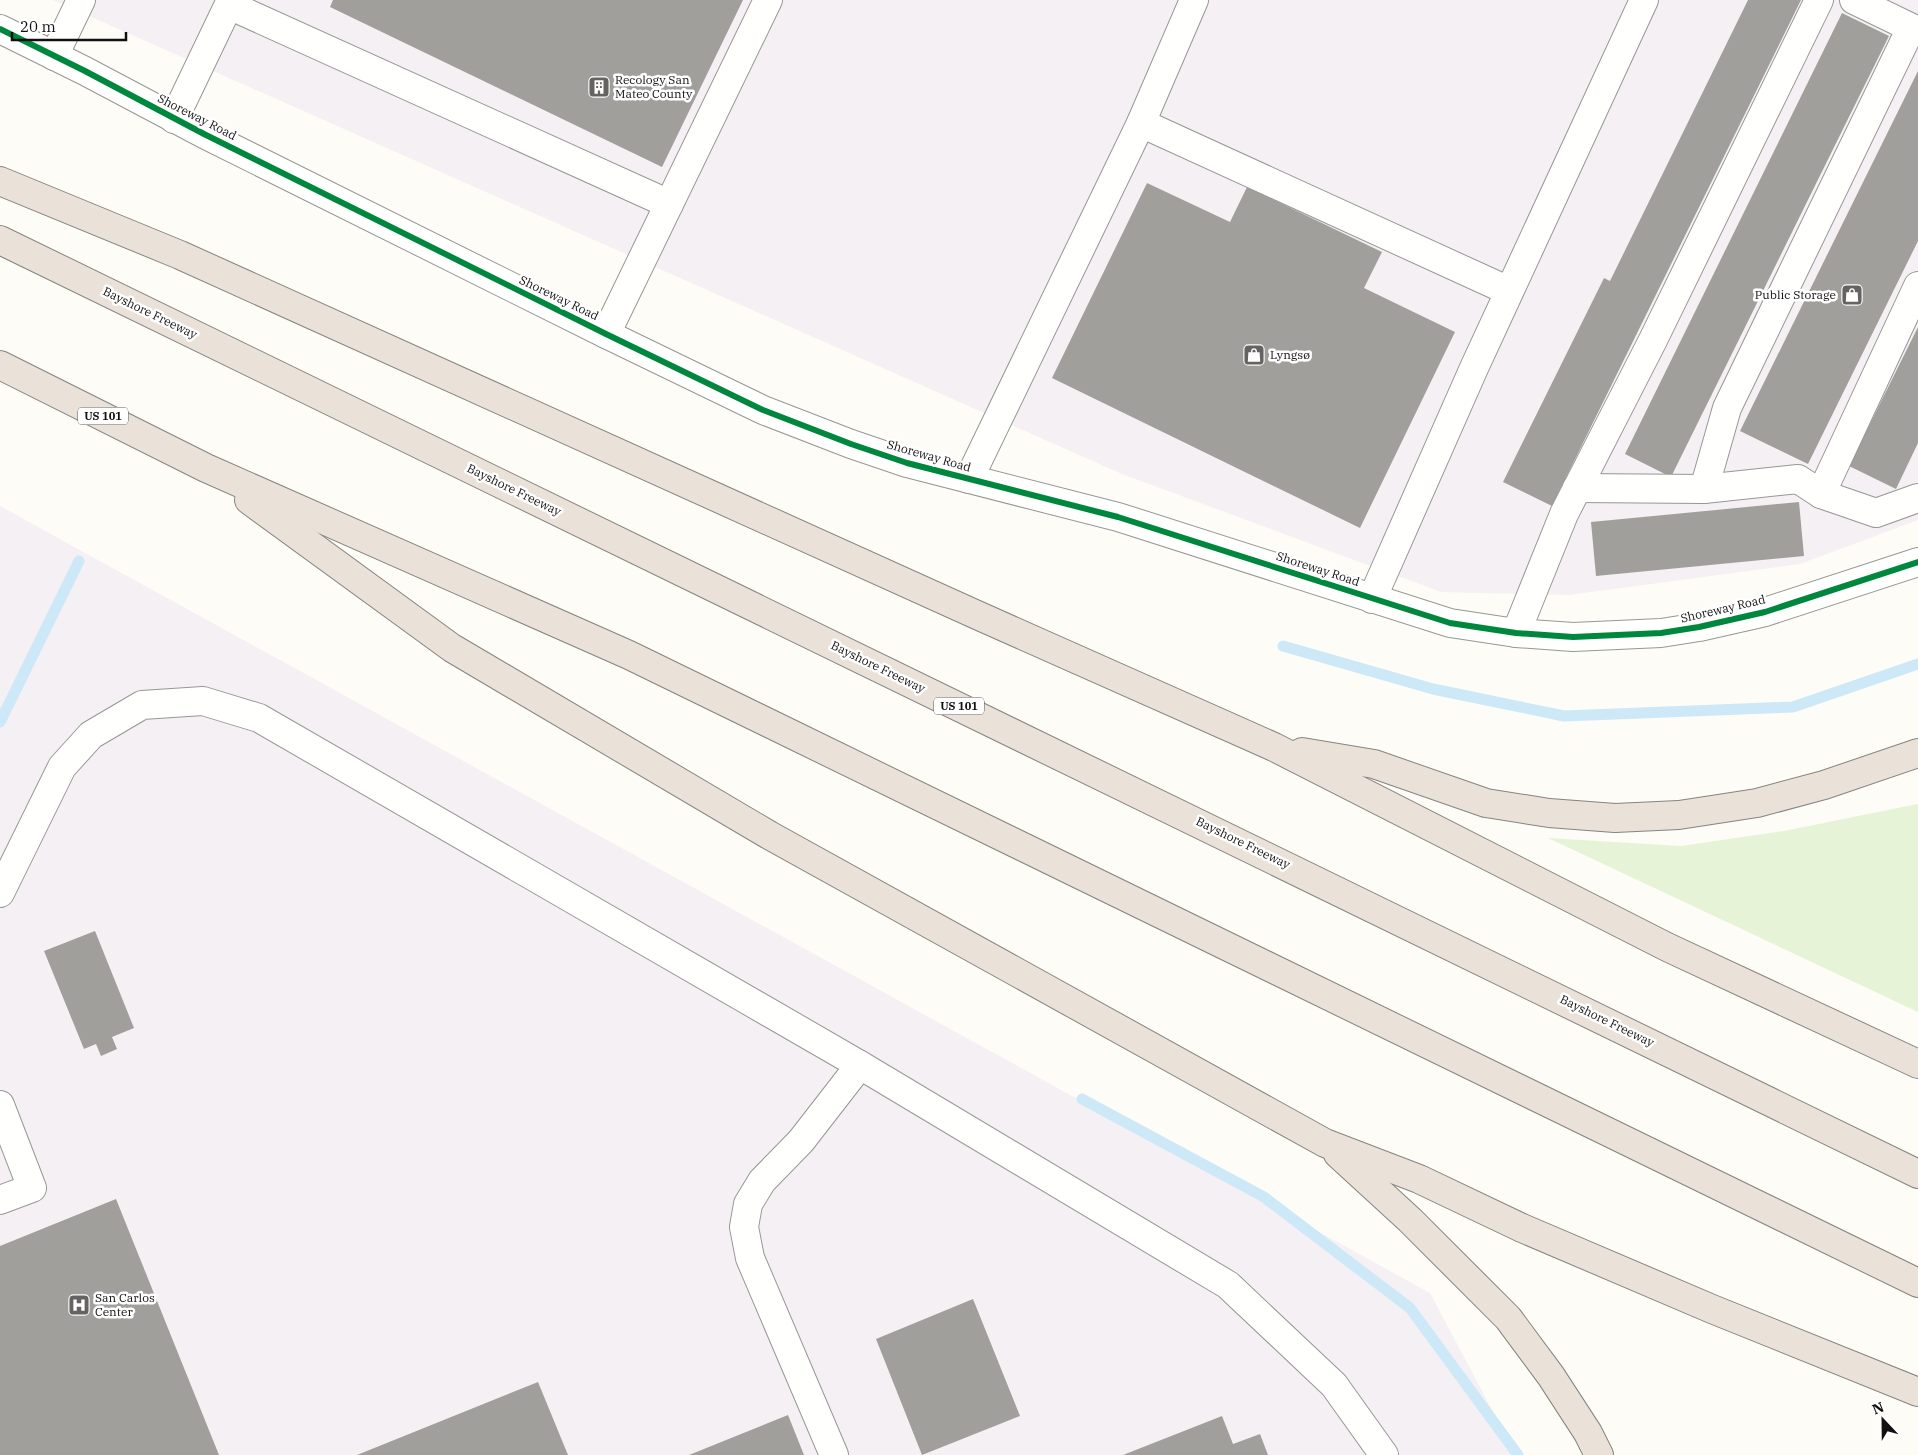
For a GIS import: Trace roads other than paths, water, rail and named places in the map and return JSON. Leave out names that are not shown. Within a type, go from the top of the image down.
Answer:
[{"type":"highway","points":[[0,181],[180,255],[976,615],[1274,747],[1667,947],[1918,1064]]},
{"type":"highway","name":"Bayshore Freeway","points":[[0,240],[683,573],[1122,784],[1918,1174]]},
{"type":"highway","name":"US 101","points":[[0,365],[206,468],[629,655],[1918,1283]]},
{"type":"highway","points":[[206,468],[452,648],[769,835],[1325,1143],[1419,1179],[1522,1228],[1712,1309],[1918,1392]]},
{"type":"highway","points":[[1274,747],[1374,764],[1486,803],[1549,813],[1615,818],[1679,815],[1757,803],[1824,785],[1918,753]]},
{"type":"highway","points":[[1325,1143],[1410,1220],[1508,1318],[1551,1376],[1588,1433],[1599,1455]]},
{"type":"street","points":[[54,56],[81,0]]},
{"type":"street","points":[[606,334],[768,0]]},
{"type":"street","points":[[969,479],[1141,123],[1194,0]]},
{"type":"street","points":[[1372,598],[1509,291],[1644,0]]},
{"type":"street","points":[[1516,633],[1564,514],[1653,340],[1819,0]]},
{"type":"street","points":[[1704,489],[1727,408],[1915,29],[1854,0]]},
{"type":"street","points":[[174,119],[230,2],[669,204]]},
{"type":"street","name":"Shoreway Road","points":[[0,29],[174,119],[763,410],[851,444],[907,463],[1118,517],[1450,623],[1516,633],[1573,637],[1661,633],[1699,628],[1782,607],[1918,562]]},
{"type":"street","points":[[1141,123],[1509,291]]},
{"type":"street","points":[[1821,494],[1918,286]]},
{"type":"street","points":[[1577,488],[1704,489],[1798,479],[1821,494],[1876,513],[1918,498]]},
{"type":"street","points":[[0,893],[62,767],[91,735],[142,706],[203,701],[259,718],[860,1065],[1228,1285],[1334,1385],[1384,1455]]},
{"type":"street","points":[[834,1455],[750,1258],[744,1227],[748,1204],[762,1181],[801,1141],[860,1065]]},
{"type":"street","points":[[0,1105],[32,1188],[0,1200]]},
{"type":"waterway","points":[[0,722],[79,561]]},
{"type":"waterway","points":[[1283,646],[1433,689],[1564,716],[1793,707],[1918,664]]},
{"type":"waterway","points":[[1082,1099],[1264,1197],[1410,1308],[1518,1455]]},
{"type":"place","name":"Recology San Mateo County","points":[[599,87]]},
{"type":"place","name":"Public Storage","points":[[1852,295]]},
{"type":"place","name":"Lyngsø","points":[[1254,355]]},
{"type":"place","name":"San Carlos Center","points":[[79,1305]]}]
